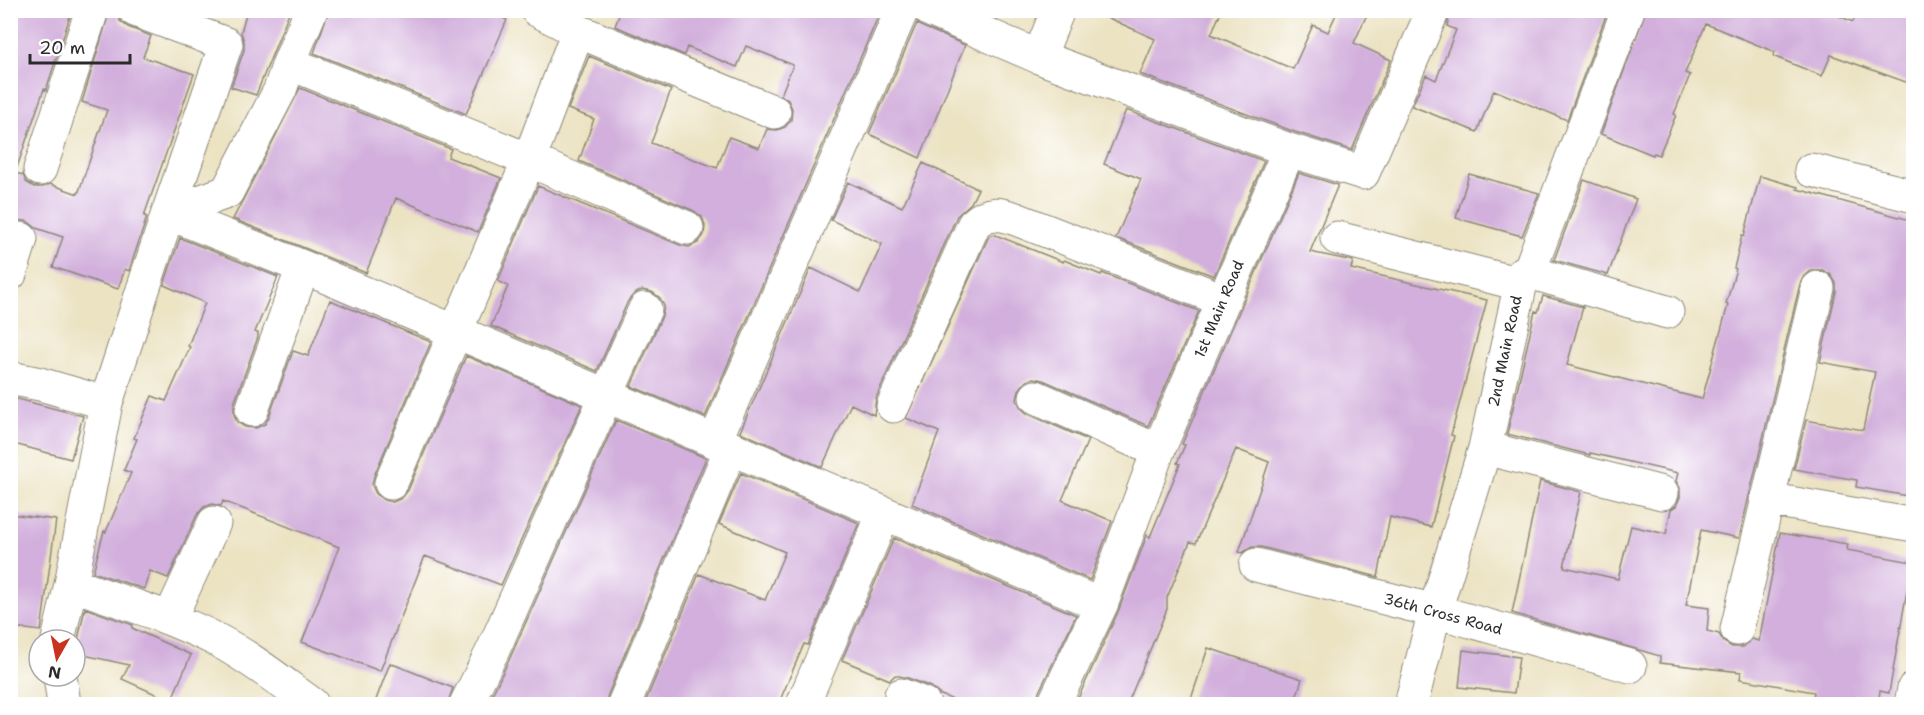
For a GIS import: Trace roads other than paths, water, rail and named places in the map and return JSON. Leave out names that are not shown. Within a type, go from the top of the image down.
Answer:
[{"type":"street","points":[[40,169],[92,10]]},
{"type":"street","points":[[61,628],[106,404],[226,44],[172,17],[135,10]]},
{"type":"street","points":[[168,213],[228,192],[280,90],[311,10]]},
{"type":"street","points":[[537,10],[578,31],[774,112]]},
{"type":"street","points":[[624,705],[723,445],[902,10]]},
{"type":"street","points":[[930,10],[1040,57],[1289,150],[1364,173],[1432,10]]},
{"type":"street","points":[[1040,57],[1058,10]]},
{"type":"street","name":"2nd Main Road","points":[[1411,705],[1435,610],[1485,448],[1524,278],[1628,10]]},
{"type":"street","points":[[391,483],[529,160],[578,31]]},
{"type":"street","points":[[289,63],[529,160],[687,228]]},
{"type":"street","name":"1st Main Road","points":[[1054,705],[1101,605],[1158,451],[1289,150]]},
{"type":"street","points":[[1811,170],[1914,196]]},
{"type":"street","points":[[168,213],[303,267],[1101,605]]},
{"type":"street","points":[[893,406],[974,224],[982,217],[992,213],[1016,219],[1223,300]]},
{"type":"street","points":[[10,273],[21,238]]},
{"type":"street","points":[[1337,238],[1524,278],[1667,312]]},
{"type":"street","points":[[252,410],[303,267]]},
{"type":"street","points":[[1737,629],[1818,288]]},
{"type":"street","points":[[466,705],[493,650],[645,309]]},
{"type":"street","points":[[10,378],[40,384],[106,404]]},
{"type":"street","points":[[1036,397],[1158,451]]},
{"type":"street","points":[[1485,448],[1662,494]]},
{"type":"street","points":[[1767,499],[1914,525]]},
{"type":"street","points":[[803,705],[884,513]]},
{"type":"street","points":[[170,618],[214,523]]},
{"type":"street","name":"36th Cross Road","points":[[1256,565],[1435,610],[1630,666]]},
{"type":"street","points":[[71,584],[170,618],[218,641],[274,676],[312,705]]},
{"type":"street","points":[[62,688],[64,705]]},
{"type":"street","points":[[1911,705],[1914,688]]}]
